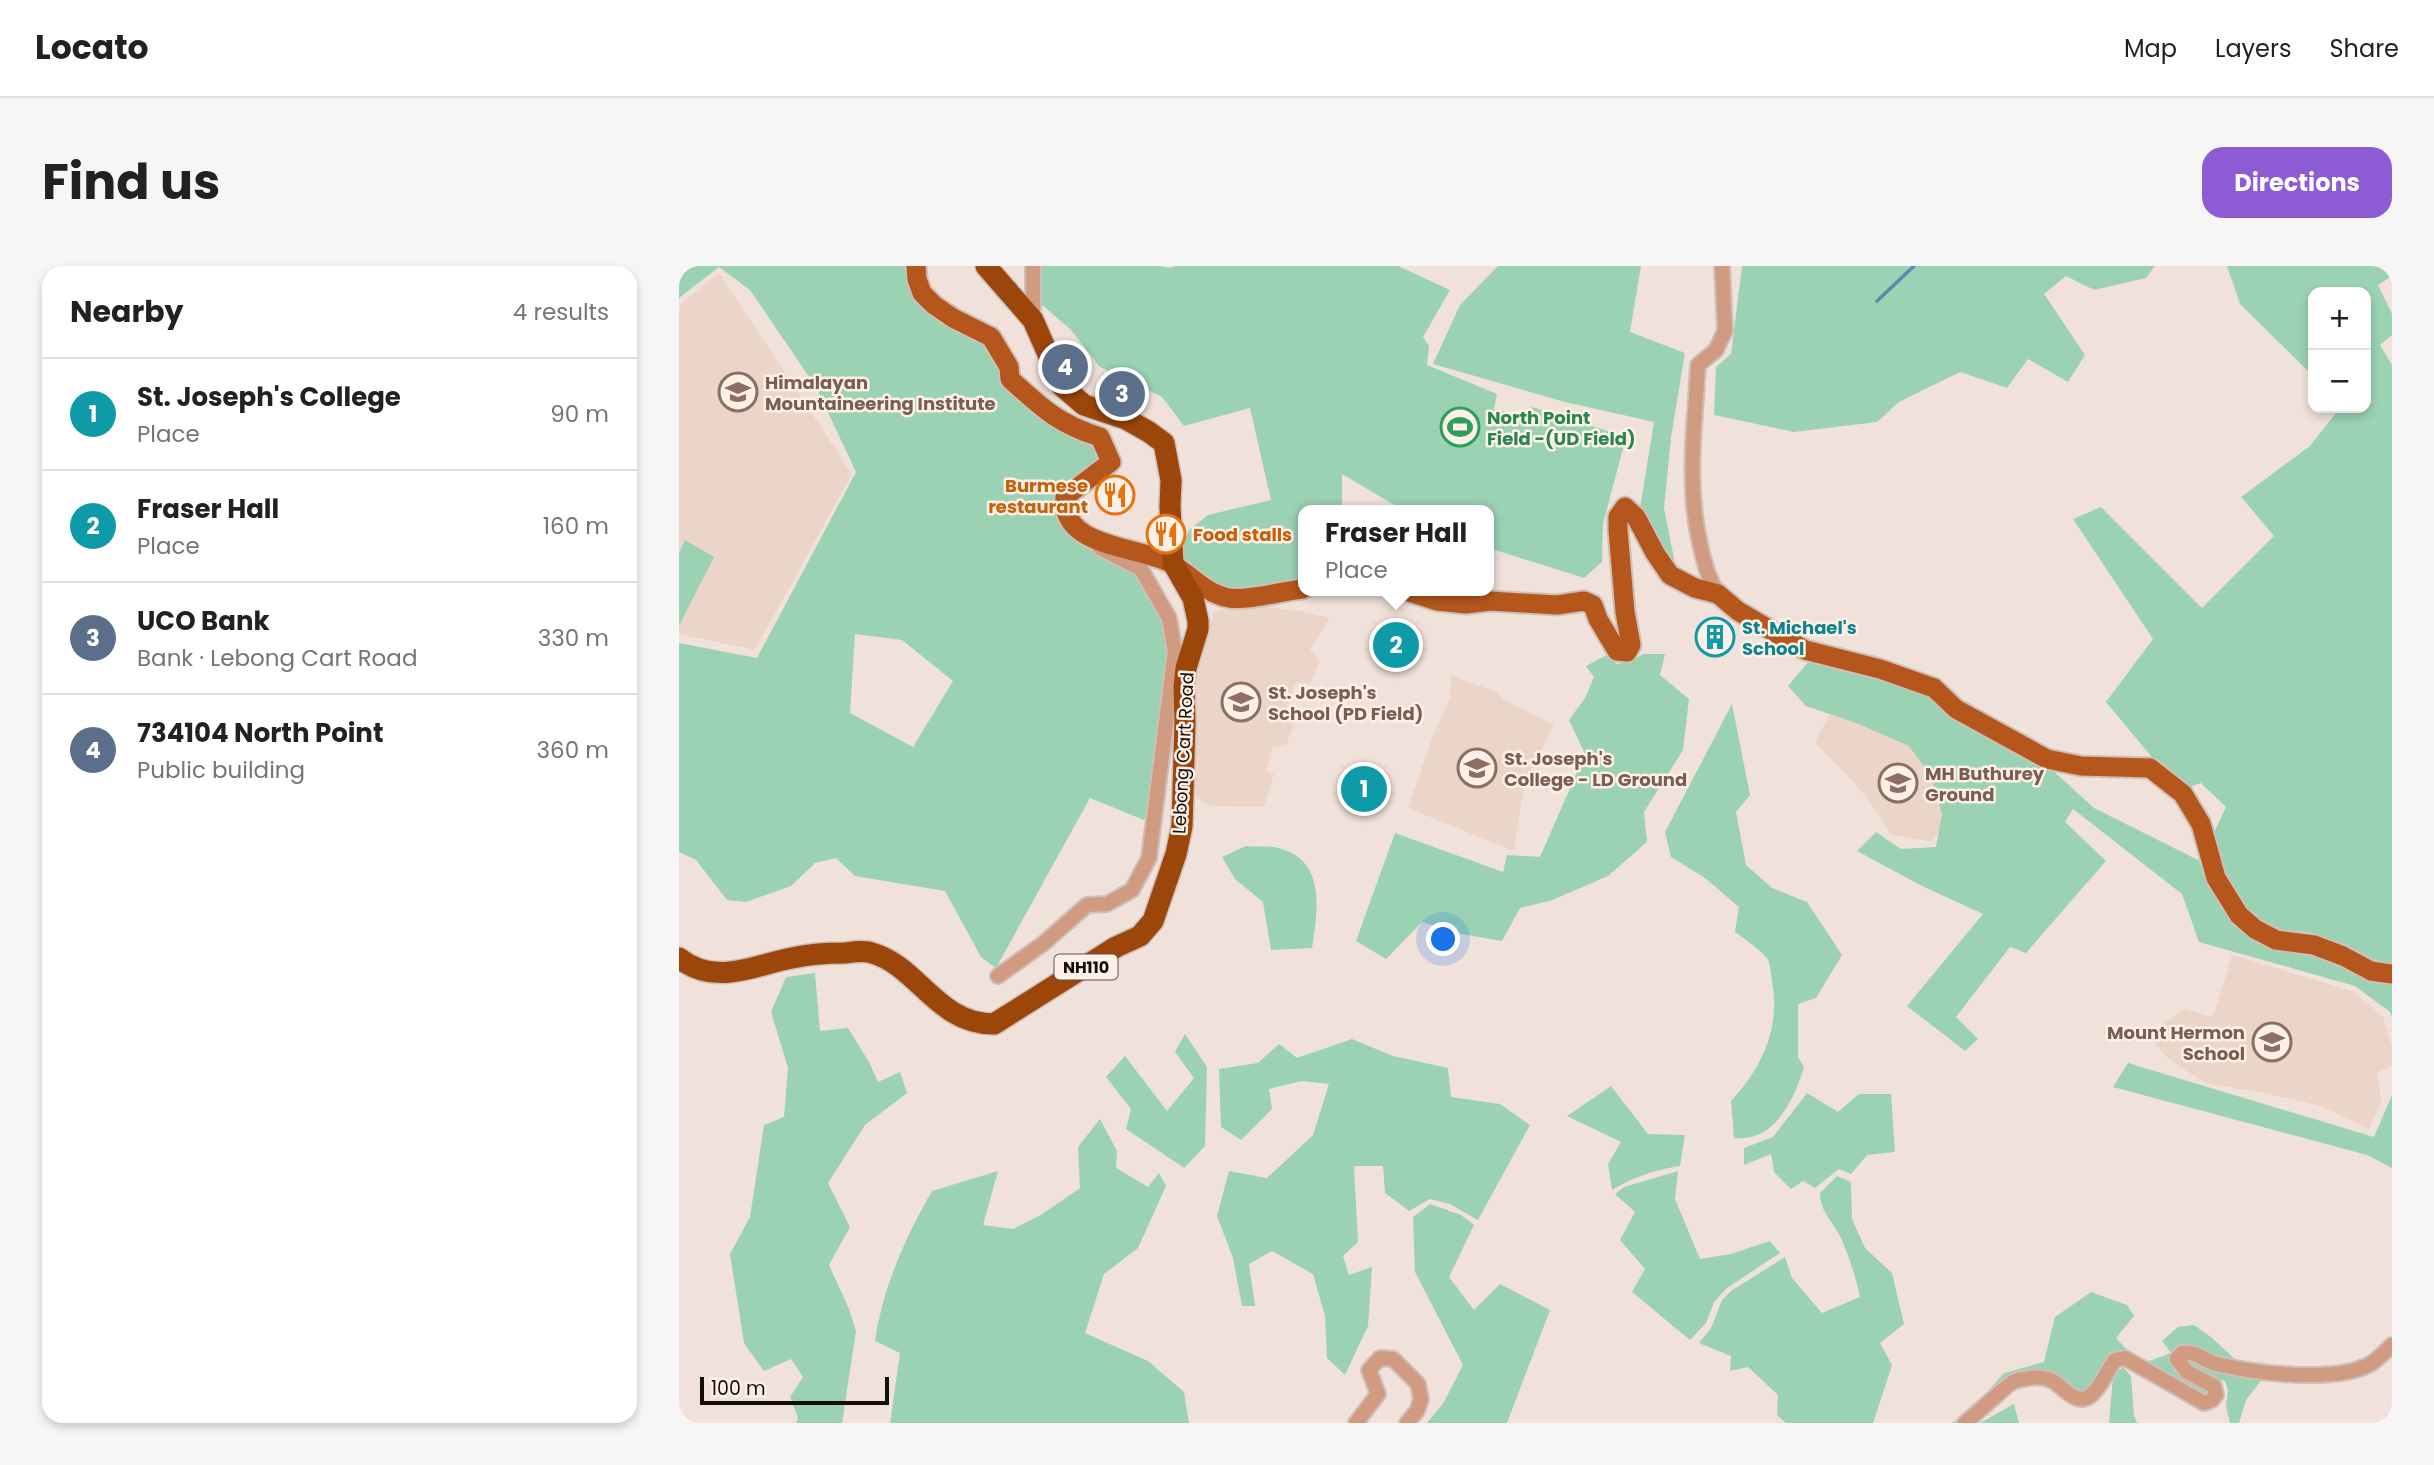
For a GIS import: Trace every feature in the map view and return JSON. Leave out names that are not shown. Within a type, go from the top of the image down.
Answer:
[{"type":"highway","name":"Lebong Cart Road","points":[[679,958],[701,969],[730,974],[792,957],[871,952],[897,966],[958,1016],[976,1024],[994,1024],[1116,947],[1140,936],[1153,921],[1176,854],[1182,826],[1184,687],[1186,668],[1198,629],[1193,598],[1173,563],[1171,480],[1164,443],[1125,419],[1084,405],[1062,386],[1033,320],[986,266]]},
{"type":"main road","points":[[916,266],[922,293],[953,318],[991,337],[1010,367],[1010,379],[1042,409],[1072,428],[1100,437],[1111,462],[1065,497],[1064,507],[1075,527],[1101,541],[1173,563],[1207,589],[1231,598],[1298,590]]},
{"type":"main road","points":[[1422,596],[1437,601],[1466,604],[1490,601],[1557,605],[1584,601],[1593,605],[1617,651],[1627,652],[1631,645],[1625,612],[1618,530],[1618,517],[1626,507],[1636,517],[1670,575],[1695,588],[1718,594],[1738,611],[1805,650],[1880,669],[1934,688],[1956,709],[2047,759],[2081,766],[2150,768],[2183,794],[2201,824],[2216,878],[2239,915],[2255,929],[2276,940],[2313,946],[2343,956],[2371,971],[2392,974]]},
{"type":"street","points":[[1033,266],[1033,320]]},
{"type":"street","points":[[1718,594],[1708,579],[1697,532],[1691,478],[1691,442],[1698,365],[1716,350],[1725,331],[1722,266]]},
{"type":"street","points":[[998,976],[1044,943],[1087,905],[1107,904],[1132,890],[1149,858],[1175,652],[1169,618],[1141,569],[1100,549],[1075,527]]},
{"type":"street","points":[[1965,1423],[2012,1382],[2036,1376],[2052,1380],[2075,1398],[2083,1399],[2092,1395],[2115,1360],[2125,1358],[2204,1403],[2216,1395],[2214,1386],[2181,1367],[2177,1359],[2182,1353],[2191,1352],[2212,1363],[2237,1368],[2328,1375],[2372,1363],[2392,1345]]},
{"type":"street","points":[[1356,1423],[1378,1394],[1369,1370],[1380,1358],[1394,1359],[1419,1384],[1421,1399],[1417,1411],[1407,1423]]},
{"type":"shaded area","name":"Himalayan Mountaineering Institute","points":[[719,273],[852,474],[755,650],[679,634],[679,310],[682,303]]},
{"type":"shaded area","name":"St. Joseph's School (PD Field)","points":[[1262,606],[1330,618],[1310,650],[1320,661],[1310,684],[1296,682],[1285,713],[1295,720],[1286,746],[1273,746],[1266,771],[1274,774],[1264,807],[1210,806],[1194,795],[1196,770],[1193,668],[1215,611]]},
{"type":"shaded area","name":"St. Joseph's College - LD Ground","points":[[1451,676],[1497,692],[1504,700],[1554,725],[1529,773],[1523,793],[1514,851],[1408,808],[1433,736],[1450,698]]},
{"type":"shaded area","name":"MH Buthurey Ground","points":[[1833,708],[1907,732],[1940,772],[1950,816],[1932,842],[1892,835],[1865,795],[1815,742]]},
{"type":"shaded area","name":"Mount Hermon School","points":[[2232,955],[2355,992],[2383,1017],[2392,1045],[2392,1065],[2377,1073],[2381,1102],[2369,1129],[2321,1106],[2205,1083],[2169,1059],[2151,1039],[2164,1024],[2184,1009],[2213,1017]]},
{"type":"green space","points":[[679,266],[912,266],[912,280],[989,342],[1006,368],[1097,443],[1105,461],[1061,492],[1073,531],[1099,555],[1138,577],[1165,626],[1169,657],[1156,737],[1150,801],[1144,820],[1090,798],[996,968],[981,957],[945,891],[855,876],[836,858],[815,863],[791,886],[746,902],[727,900],[696,860],[679,852],[679,643],[757,658],[856,472],[816,387],[750,290],[719,267],[679,298]],"holes":[[[855,634],[902,640],[953,681],[913,747],[850,713]]]},
{"type":"green space","points":[[1038,266],[1398,266],[1450,290],[1423,337],[1429,346],[1427,365],[1497,394],[1494,409],[1529,417],[1532,407],[1626,437],[1603,524],[1602,562],[1584,578],[1494,550],[1494,505],[1395,505],[1342,474],[1342,505],[1298,505],[1298,584],[1232,593],[1178,560],[1189,530],[1208,515],[1271,500],[1250,408],[1184,426],[1162,397],[1100,367],[1071,330],[1041,304]]},
{"type":"green space","points":[[1498,266],[1641,266],[1630,332],[1685,353],[1671,438],[1664,508],[1676,569],[1674,570],[1640,508],[1654,422],[1565,402],[1433,364],[1460,305]]},
{"type":"green space","points":[[1742,266],[2155,266],[2146,278],[2094,290],[2066,276],[2044,294],[2085,355],[2068,382],[2028,359],[2007,388],[1960,372],[1899,402],[1877,422],[1794,432],[1714,415],[1716,367],[1731,354]]},
{"type":"green space","points":[[2227,266],[2392,266],[2392,276],[2378,285],[2392,314],[2392,335],[2380,345],[2392,365],[2392,967],[2363,957],[2318,935],[2274,929],[2251,917],[2230,884],[2213,835],[2226,807],[2201,783],[2184,789],[2156,762],[2106,702],[2153,639],[2073,519],[2101,507],[2202,608],[2274,536],[2241,497],[2310,446],[2336,413],[2371,413],[2371,287],[2308,287],[2308,371],[2240,304]]},
{"type":"green space","points":[[685,540],[714,557],[679,626],[679,553]]},
{"type":"green space","points":[[1609,654],[1616,664],[1631,662],[1643,654],[1665,654],[1660,675],[1689,699],[1683,750],[1644,812],[1647,842],[1608,876],[1550,901],[1520,908],[1502,941],[1461,934],[1422,922],[1386,959],[1356,941],[1395,833],[1503,872],[1507,855],[1540,857],[1585,754],[1569,720],[1585,698],[1594,677],[1586,666]]},
{"type":"green space","points":[[1810,660],[1931,695],[2050,768],[2094,808],[2204,863],[2236,918],[2303,949],[2392,978],[2392,1017],[2390,1012],[2355,986],[2199,942],[2182,894],[2073,809],[2065,822],[2106,861],[2026,953],[2010,947],[1956,1017],[1978,1039],[1965,1051],[1907,1006],[1983,914],[1922,886],[1857,851],[1876,832],[1901,849],[1936,847],[1942,814],[1931,776],[1909,746],[1856,723],[1806,706],[1788,686]]},
{"type":"green space","points":[[1732,704],[1750,795],[1736,812],[1746,865],[1772,888],[1807,902],[1842,955],[1816,998],[1798,1004],[1798,1057],[1804,1067],[1788,1105],[1772,1126],[1761,1133],[1734,1138],[1731,1101],[1760,1061],[1771,1031],[1774,999],[1770,965],[1762,953],[1735,932],[1739,907],[1705,878],[1671,857],[1665,832]]},
{"type":"green space","points":[[1246,846],[1274,847],[1291,853],[1303,862],[1311,873],[1317,902],[1312,948],[1271,950],[1263,902],[1235,879],[1222,857]]},
{"type":"green space","points":[[815,973],[820,1031],[848,1028],[878,1082],[900,1072],[907,1093],[865,1125],[828,1183],[850,1227],[829,1265],[856,1331],[842,1423],[796,1423],[798,1418],[790,1397],[803,1377],[791,1359],[764,1371],[744,1343],[730,1254],[750,1217],[764,1125],[784,1117],[788,1068],[771,1012],[786,977]]},
{"type":"green space","points":[[1185,1034],[1207,1067],[1205,1146],[1184,1168],[1126,1129],[1131,1109],[1106,1077],[1125,1056],[1167,1111],[1194,1078],[1175,1052]]},
{"type":"green space","points":[[1352,1039],[1393,1056],[1448,1068],[1451,1097],[1500,1104],[1530,1125],[1478,1220],[1450,1204],[1430,1199],[1409,1211],[1385,1193],[1383,1166],[1354,1166],[1358,1242],[1343,1256],[1349,1275],[1372,1267],[1368,1326],[1345,1375],[1327,1358],[1325,1316],[1313,1274],[1272,1251],[1249,1264],[1255,1306],[1242,1306],[1233,1258],[1217,1216],[1229,1171],[1267,1178],[1313,1135],[1329,1084],[1302,1081],[1269,1089],[1272,1109],[1241,1140],[1221,1127],[1219,1069],[1258,1063],[1279,1044],[1297,1058]]},
{"type":"green space","points":[[2128,1063],[2374,1137],[2392,1095],[2392,1168],[2367,1155],[2113,1087]]},
{"type":"green space","points":[[1611,1086],[1648,1134],[1685,1135],[1680,1166],[1644,1175],[1612,1190],[1608,1164],[1621,1142],[1567,1116]]},
{"type":"green space","points":[[1807,1093],[1838,1112],[1859,1094],[1891,1094],[1895,1152],[1867,1155],[1851,1174],[1839,1169],[1815,1188],[1803,1181],[1791,1189],[1774,1172],[1771,1154],[1744,1165],[1744,1148],[1773,1137]]},
{"type":"green space","points":[[1100,1119],[1117,1151],[1116,1168],[1148,1187],[1159,1173],[1166,1186],[1138,1248],[1104,1274],[1085,1333],[1148,1361],[1184,1392],[1189,1423],[890,1423],[900,1353],[875,1341],[883,1301],[896,1263],[932,1191],[998,1171],[983,1225],[1013,1229],[1041,1215],[1080,1188],[1078,1147]]},
{"type":"green space","points":[[1678,1171],[1675,1199],[1700,1259],[1731,1254],[1770,1241],[1780,1253],[1727,1288],[1714,1302],[1706,1323],[1690,1340],[1632,1292],[1645,1269],[1620,1240],[1635,1212],[1615,1194],[1624,1187]]},
{"type":"green space","points":[[1837,1176],[1851,1182],[1852,1219],[1865,1248],[1892,1273],[1904,1324],[1880,1343],[1892,1365],[1873,1423],[1786,1423],[1777,1415],[1778,1395],[1748,1367],[1730,1371],[1731,1356],[1699,1343],[1711,1328],[1722,1300],[1731,1291],[1785,1257],[1792,1278],[1822,1313],[1860,1297],[1844,1245],[1821,1200],[1820,1193]]},
{"type":"green space","points":[[1430,1204],[1461,1215],[1474,1225],[1449,1277],[1474,1310],[1500,1284],[1550,1310],[1507,1423],[1427,1423],[1444,1402],[1463,1365],[1415,1272],[1413,1217]]},
{"type":"green space","points":[[2091,1292],[2127,1305],[2134,1316],[2116,1338],[2132,1355],[2082,1391],[2038,1371],[2008,1376],[1975,1412],[1959,1422],[1952,1423],[1972,1410],[2004,1373],[2044,1362],[2055,1317]]},
{"type":"green space","points":[[2194,1325],[2236,1360],[2179,1347],[2171,1353],[2162,1341],[2178,1327]]},
{"type":"green space","points":[[2171,1353],[2173,1368],[2177,1373],[2210,1391],[2210,1395],[2204,1398],[2141,1364]]},
{"type":"green space","points":[[2191,1358],[2210,1370],[2263,1378],[2246,1400],[2239,1423],[2230,1423],[2225,1381],[2211,1378],[2185,1364]]},
{"type":"green space","points":[[2123,1367],[2131,1376],[2137,1423],[2109,1423],[2113,1375]]},
{"type":"green space","points":[[2014,1404],[2019,1423],[1980,1423]]},
{"type":"waterway","points":[[1877,301],[1914,266]]},
{"type":"place","name":"734104 North Point","points":[[1065,367]]},
{"type":"place","name":"Himalayan Mountaineering Institute","points":[[738,392]]},
{"type":"place","name":"UCO Bank","points":[[1122,394]]},
{"type":"place","name":"North Point Field -(UD Field)","points":[[1460,427]]},
{"type":"place","name":"Burmese restaurant","points":[[1115,495]]},
{"type":"place","name":"Food stalls","points":[[1166,534]]},
{"type":"place","name":"St. Michael's School","points":[[1715,637]]},
{"type":"place","name":"Fraser Hall","points":[[1396,645]]},
{"type":"place","name":"St. Joseph's School (PD Field)","points":[[1241,702]]},
{"type":"place","name":"St. Joseph's College - LD Ground","points":[[1477,768]]},
{"type":"place","name":"MH Buthurey Ground","points":[[1898,783]]},
{"type":"place","name":"St. Joseph's College","points":[[1364,789]]},
{"type":"place","name":"Mount Hermon School","points":[[2272,1042]]}]
